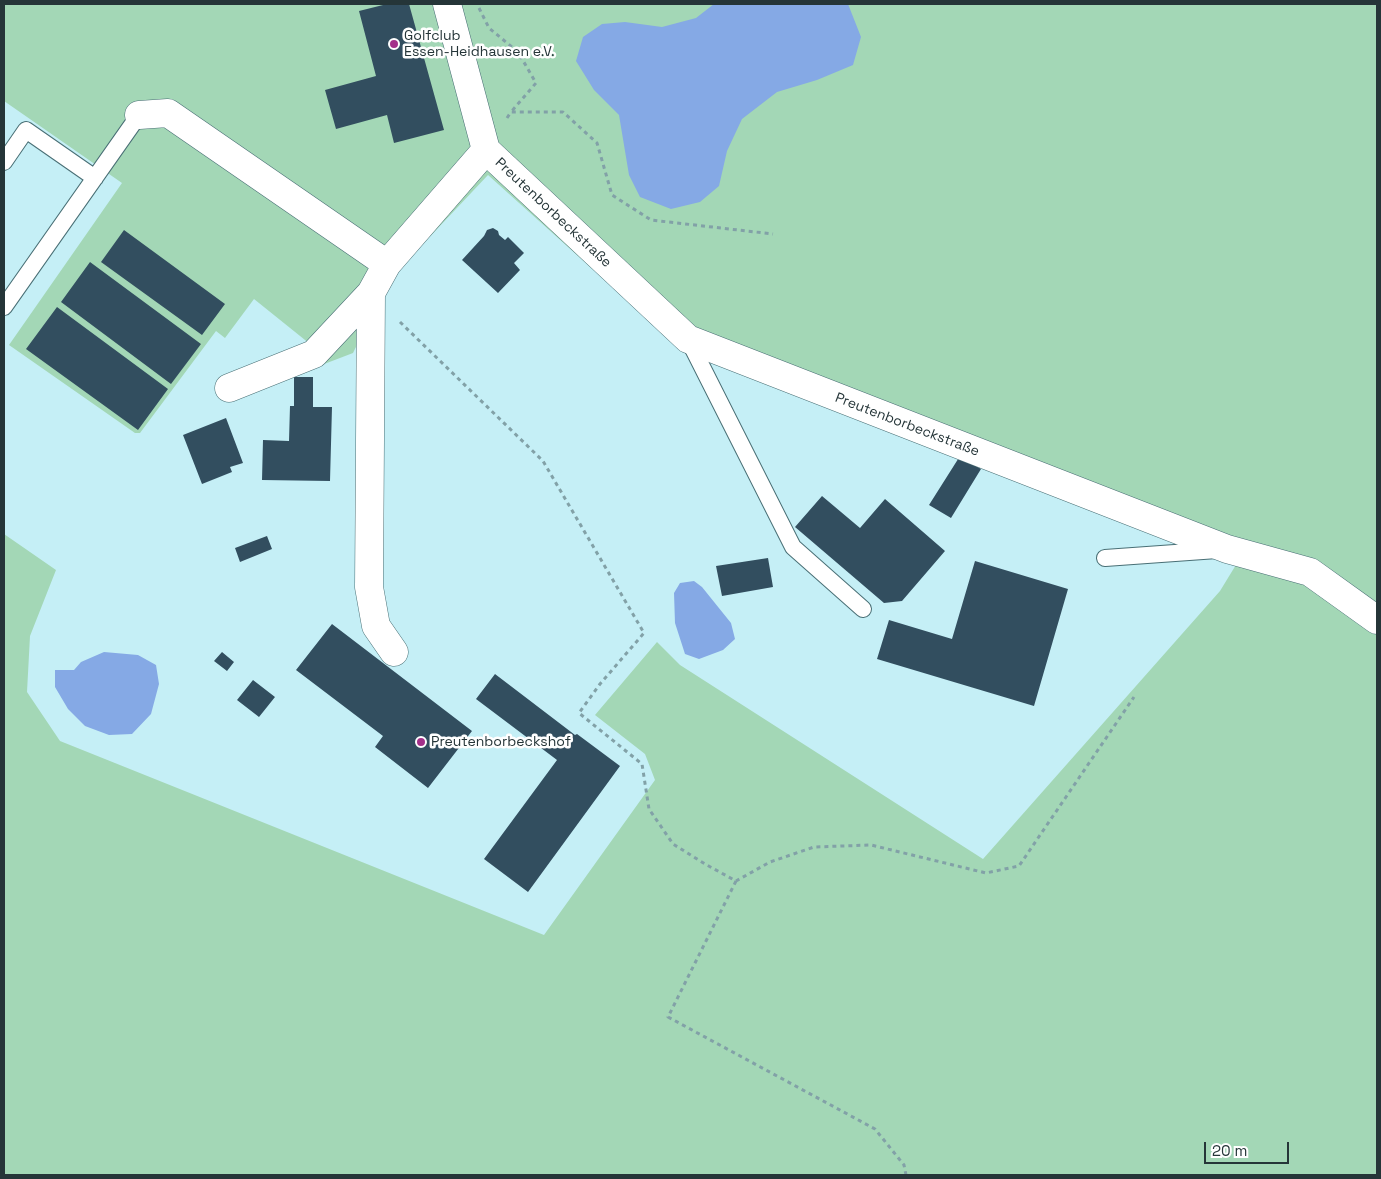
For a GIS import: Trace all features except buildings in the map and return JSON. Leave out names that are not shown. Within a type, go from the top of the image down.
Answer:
[{"type":"street","name":"Preutenborbeckstraße","points":[[447,4],[486,150],[688,339],[1227,549],[1310,572],[1377,620]]},
{"type":"street","points":[[139,115],[168,113],[387,264]]},
{"type":"street","name":"Preutenborbeckstraße","points":[[229,388],[314,354],[371,294],[387,264],[486,150]]},
{"type":"street","name":"Preutenborbeckstraße","points":[[371,294],[368,587],[376,626],[394,652]]},
{"type":"lane","points":[[4,307],[139,115]]},
{"type":"lane","points":[[4,162],[26,130],[95,178]]},
{"type":"lane","points":[[688,339],[793,547],[863,609]]},
{"type":"lane","points":[[1105,558],[1227,549]]},
{"type":"path","points":[[477,4],[488,28],[518,52],[536,83],[511,112],[486,150]]},
{"type":"path","points":[[511,112],[563,112],[597,143],[612,195],[650,220],[773,234]]},
{"type":"path","points":[[371,294],[544,461],[644,633],[600,684],[579,714],[642,764],[649,810],[673,844],[736,881]]},
{"type":"path","points":[[906,1175],[904,1165],[875,1129],[668,1017],[736,881],[770,862],[814,846],[871,845],[986,873],[1019,866],[1134,697]]},
{"type":"green space","points":[[4,4],[1377,4],[1377,1175],[4,1175],[4,534],[56,570],[30,636],[27,692],[60,741],[544,935],[655,780],[645,754],[595,715],[657,642],[680,665],[983,859],[1220,591],[1242,555],[678,346],[488,175],[389,280],[353,353],[319,366],[310,344],[254,299],[225,338],[216,331],[140,433],[135,433],[9,345],[122,183],[4,101]]},
{"type":"water","points":[[714,4],[848,4],[861,37],[853,65],[817,80],[777,92],[742,119],[727,151],[719,186],[700,202],[671,209],[640,197],[629,175],[619,115],[594,90],[576,61],[583,37],[602,24],[625,22],[662,27],[696,18]]},
{"type":"water","points":[[694,581],[702,587],[731,623],[735,639],[723,650],[699,659],[685,654],[675,623],[674,593],[680,583]]},
{"type":"water","points":[[104,652],[138,655],[156,665],[159,684],[151,714],[132,734],[109,735],[85,726],[68,709],[55,687],[55,670],[74,670],[81,662]]},
{"type":"place","name":"Golfclub Essen-Heidhausen e.V.","points":[[394,44]]},
{"type":"place","name":"Preutenborbeckshof","points":[[421,742]]}]
